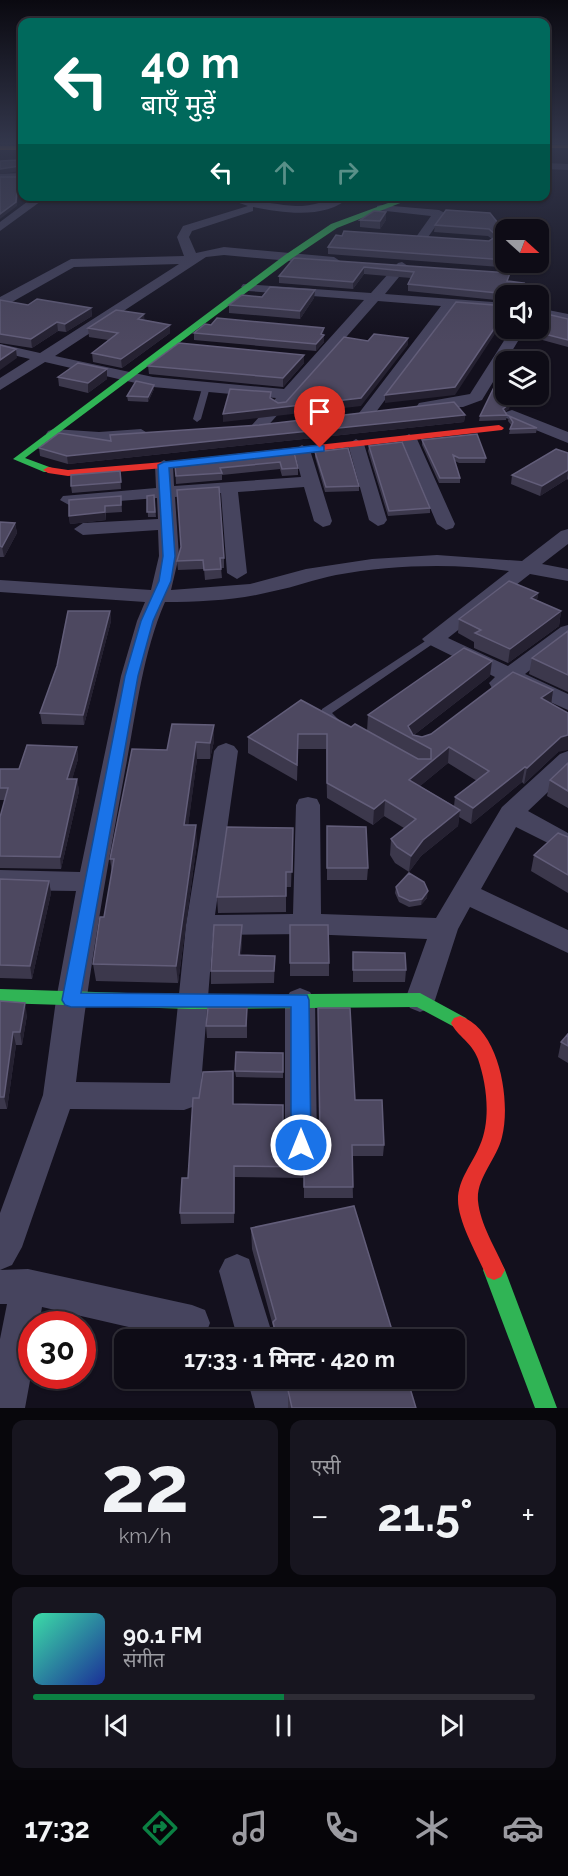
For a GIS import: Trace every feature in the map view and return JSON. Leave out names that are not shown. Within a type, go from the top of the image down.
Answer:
[{"type":"street","points":[[0,227],[23,211]]},
{"type":"street","points":[[192,260],[183,237],[187,229],[244,211]]},
{"type":"street","points":[[373,211],[353,217],[327,231],[288,257],[18,459],[41,468],[68,473],[164,465],[499,428]]},
{"type":"street","points":[[412,211],[439,213],[422,237]]},
{"type":"street","points":[[0,213],[18,214]]},
{"type":"street","points":[[327,231],[351,232]]},
{"type":"street","points":[[0,385],[192,260],[218,251],[345,262]]},
{"type":"street","points":[[0,303],[71,263],[192,260]]},
{"type":"street","points":[[283,423],[254,426],[288,394],[375,296],[407,267],[379,264]]},
{"type":"street","points":[[248,287],[495,306]]},
{"type":"street","points":[[388,411],[361,414],[452,302]]},
{"type":"street","points":[[549,314],[568,318]]},
{"type":"street","points":[[208,317],[231,319]]},
{"type":"street","points":[[322,328],[345,330]]},
{"type":"street","points":[[409,408],[462,402],[476,397],[512,339]]},
{"type":"street","points":[[173,344],[196,346]]},
{"type":"street","points":[[0,348],[128,378],[288,394]]},
{"type":"street","points":[[297,356],[320,358]]},
{"type":"street","points":[[512,415],[568,438]]},
{"type":"street","points":[[194,425],[214,429]]},
{"type":"street","points":[[52,434],[99,437],[156,433]]},
{"type":"street","points":[[409,439],[446,524]]},
{"type":"street","points":[[356,444],[378,520]]},
{"type":"street","points":[[302,450],[323,521]]},
{"type":"street","points":[[0,1253],[5,1248],[59,1095],[71,1000],[91,882],[132,676],[147,621],[165,581],[169,556],[164,465]]},
{"type":"street","points":[[69,500],[311,481]]},
{"type":"street","points":[[229,489],[237,573]]},
{"type":"street","points":[[82,529],[168,524]]},
{"type":"street","points":[[568,535],[433,639],[568,703]]},
{"type":"street","points":[[522,570],[568,586]]},
{"type":"street","points":[[0,586],[158,598],[218,594],[281,584],[309,586],[457,571],[522,570],[568,575]]},
{"type":"street","points":[[483,696],[568,631]]},
{"type":"street","points":[[59,1095],[184,1097],[191,1002],[200,925],[226,751]]},
{"type":"street","points":[[420,1000],[444,929],[511,813],[568,759]]},
{"type":"street","points":[[307,924],[308,805]]},
{"type":"street","points":[[511,813],[568,844]]},
{"type":"street","points":[[0,880],[91,882]]},
{"type":"street","points":[[464,892],[568,942]]},
{"type":"street","points":[[200,925],[307,924],[444,929]]},
{"type":"street","points":[[0,996],[191,1002],[420,1000],[471,1029],[489,1062],[495,1090],[493,1136],[472,1182],[468,1201],[546,1408]]},
{"type":"street","points":[[300,1000],[301,1145]]},
{"type":"street","points":[[237,1271],[253,1329]]},
{"type":"street","points":[[6,1408],[14,1286],[192,1323]]},
{"type":"street","points":[[269,1389],[274,1408]]},
{"type":"lane","points":[[194,425],[206,387]]},
{"type":"lane","points":[[344,727],[326,717],[326,712],[433,639]]},
{"type":"building","points":[[374,211],[386,212],[380,221],[360,220]]},
{"type":"building","points":[[445,211],[490,213],[495,219],[495,234],[489,229],[435,225]]},
{"type":"building","points":[[344,231],[489,241],[495,237],[495,259],[328,247],[336,235],[342,236]]},
{"type":"building","points":[[294,258],[510,273],[507,281],[524,283],[523,285],[495,285],[495,293],[408,284],[414,272],[364,267],[353,282],[279,276]]},
{"type":"building","points":[[270,287],[315,290],[300,311],[229,305],[242,295],[262,297]]},
{"type":"building","points":[[37,299],[91,308],[65,324],[57,322],[31,339],[0,334],[0,300],[28,305]]},
{"type":"building","points":[[456,302],[495,305],[495,327],[455,387],[385,395]]},
{"type":"building","points":[[116,310],[144,314],[138,319],[170,325],[121,359],[92,353],[118,333],[88,328]]},
{"type":"building","points":[[549,315],[568,319],[568,340],[549,335]]},
{"type":"building","points":[[217,318],[324,328],[321,334],[324,335],[316,344],[194,333],[205,324],[211,325]]},
{"type":"building","points":[[374,334],[408,338],[361,398],[223,414],[230,389],[271,392],[270,398],[278,403],[286,402],[344,337],[368,341]]},
{"type":"building","points":[[179,343],[304,355],[283,378],[148,366]]},
{"type":"building","points":[[0,345],[16,349],[0,360]]},
{"type":"building","points":[[78,363],[107,369],[88,383],[58,377]]},
{"type":"building","points":[[136,381],[154,385],[148,397],[127,396]]},
{"type":"building","points":[[495,385],[495,405],[508,405],[503,409],[507,415],[480,416]]},
{"type":"building","points":[[454,402],[465,415],[67,456],[39,448],[59,433],[111,441],[110,435],[259,425]]},
{"type":"building","points":[[509,416],[537,428],[510,429],[513,422]]},
{"type":"building","points":[[477,434],[486,458],[459,458],[453,455],[460,478],[440,478],[422,440]]},
{"type":"building","points":[[402,442],[430,508],[389,511],[369,446]]},
{"type":"building","points":[[348,448],[359,486],[326,487],[315,452]]},
{"type":"building","points":[[556,449],[568,453],[568,470],[542,486],[512,475]]},
{"type":"building","points":[[294,452],[298,468],[282,469],[280,462],[220,468],[222,473],[176,476],[175,466]]},
{"type":"building","points":[[120,471],[121,482],[71,486],[71,475]]},
{"type":"building","points":[[219,487],[224,558],[220,558],[221,569],[204,570],[203,560],[177,561],[181,547],[177,490]]},
{"type":"building","points":[[154,495],[155,512],[147,512],[147,496]]},
{"type":"building","points":[[121,496],[121,505],[105,506],[105,512],[69,516],[69,500]]},
{"type":"building","points":[[0,522],[15,523],[2,547],[0,546]]},
{"type":"building","points":[[509,581],[538,593],[531,598],[561,611],[510,649],[475,633],[481,630],[459,619]]},
{"type":"building","points":[[68,611],[110,611],[83,715],[40,713],[57,666]]},
{"type":"building","points":[[568,631],[568,675],[532,658]]},
{"type":"building","points":[[464,648],[492,661],[408,726],[413,735],[422,737],[431,734],[513,672],[553,690],[541,698],[568,713],[568,735],[561,737],[527,768],[525,767],[473,808],[455,797],[489,771],[449,747],[409,780],[460,810],[423,840],[411,856],[397,847],[391,839],[416,819],[385,800],[374,809],[327,783],[327,734],[298,734],[297,765],[248,737],[301,700],[351,727],[355,724],[418,759],[431,759],[431,749],[368,715]]},
{"type":"building","points":[[172,724],[214,725],[210,743],[196,742],[184,825],[196,825],[176,966],[93,964],[100,917],[104,917],[114,859],[110,859],[132,749],[167,750]]},
{"type":"building","points":[[27,745],[77,747],[67,779],[77,779],[60,857],[0,856],[0,817],[8,788],[0,788],[0,769],[19,769]]},
{"type":"building","points":[[568,763],[568,791],[550,780]]},
{"type":"building","points":[[327,826],[366,827],[368,868],[327,868]]},
{"type":"building","points":[[227,827],[293,828],[292,872],[286,872],[286,896],[217,897]]},
{"type":"building","points":[[558,833],[568,837],[568,875],[534,855]]},
{"type":"building","points":[[409,873],[424,882],[428,891],[422,899],[410,901],[399,896],[396,887]]},
{"type":"building","points":[[0,879],[49,881],[30,966],[0,965]]},
{"type":"building","points":[[214,925],[242,925],[239,955],[275,956],[274,971],[211,971]]},
{"type":"building","points":[[290,925],[328,925],[329,963],[290,963]]},
{"type":"building","points":[[353,952],[405,953],[406,970],[353,970]]},
{"type":"building","points":[[0,1001],[25,1003],[20,1032],[13,1032],[4,1097],[0,1097]]},
{"type":"building","points":[[208,1008],[247,1008],[246,1026],[206,1026]]},
{"type":"building","points":[[318,1008],[350,1008],[355,1100],[382,1100],[384,1145],[352,1145],[353,1187],[304,1187],[304,1167],[234,1166],[234,1213],[180,1213],[182,1178],[188,1178],[193,1098],[199,1098],[203,1072],[233,1071],[233,1104],[283,1105],[283,1134],[288,1145],[300,1150],[313,1146],[320,1134]]},
{"type":"building","points":[[568,1034],[568,1046],[561,1042]]},
{"type":"building","points":[[236,1052],[283,1053],[283,1072],[235,1071]]},
{"type":"building","points":[[354,1206],[392,1329],[275,1329],[273,1322],[276,1319],[251,1228]]},
{"type":"building","points":[[410,1389],[416,1408],[292,1408],[288,1390]]},
{"type":"traffic: fast","points":[[48,470],[18,459],[288,257],[334,226],[375,211]]},
{"type":"traffic: fast","points":[[0,996],[191,1002],[420,1000],[460,1023]]},
{"type":"traffic: fast","points":[[494,1270],[546,1408]]},
{"type":"traffic: jam","points":[[48,470],[68,473],[164,465],[499,428]]},
{"type":"traffic: jam","points":[[460,1023],[480,1043],[487,1058],[495,1090],[493,1136],[474,1176],[468,1201],[475,1225],[494,1270]]},
{"type":"route","points":[[301,1145],[300,1000],[191,1002],[71,1000],[91,882],[132,676],[147,621],[165,581],[169,556],[164,465],[320,448]]}]
